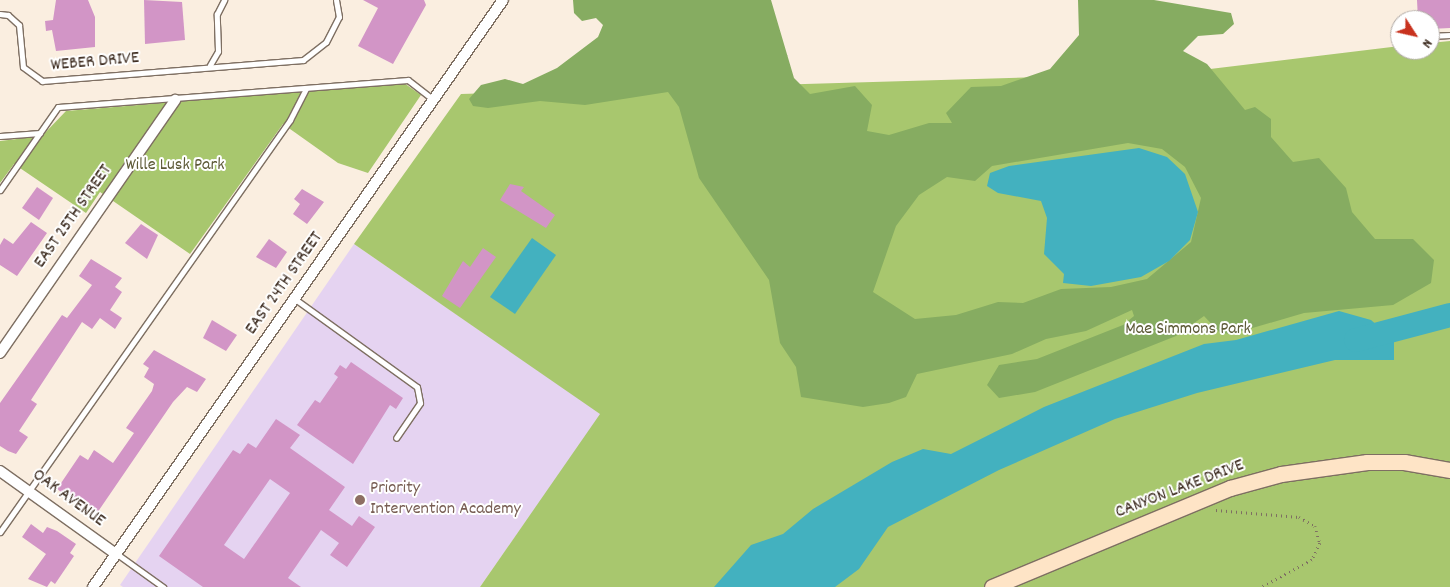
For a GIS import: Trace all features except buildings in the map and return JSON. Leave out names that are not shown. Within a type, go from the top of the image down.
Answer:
[{"type":"street","name":"EAST 24TH STREET","points":[[93,587],[503,0]]},
{"type":"street","name":"EAST 25TH STREET","points":[[0,353],[175,100]]},
{"type":"street","name":"CANYON LAKE DRIVE","points":[[992,587],[1230,488],[1326,466],[1404,462],[1450,470]]},
{"type":"street","name":"OAK AVENUE","points":[[0,471],[116,554]]},
{"type":"lane","points":[[210,65],[218,51],[216,14],[224,0]]},
{"type":"lane","name":"WEBER DRIVE","points":[[0,14],[8,14],[19,25],[23,67],[42,81],[210,65],[303,60],[326,42],[339,17],[336,0]]},
{"type":"lane","points":[[0,190],[58,107],[175,100],[408,80],[434,100]]},
{"type":"lane","points":[[0,532],[290,120],[306,89]]},
{"type":"lane","points":[[0,136],[40,133]]},
{"type":"lane","points":[[295,299],[417,386],[420,402],[396,438]]},
{"type":"lane","points":[[116,554],[163,587]]},
{"type":"path","points":[[1203,499],[1220,513],[1299,517],[1315,526],[1320,543],[1312,560],[1262,587]]},
{"type":"shaded area","name":"Priority Intervention Academy","points":[[354,244],[601,414],[480,587],[123,587],[120,585]]},
{"type":"green space","points":[[573,0],[771,0],[794,78],[810,94],[855,86],[872,105],[867,131],[889,135],[929,123],[952,123],[946,113],[971,87],[1001,86],[1050,69],[1079,35],[1078,0],[1154,0],[1231,13],[1234,24],[1223,34],[1198,36],[1183,51],[1207,64],[1245,110],[1255,107],[1271,119],[1271,137],[1293,162],[1319,158],[1346,188],[1352,212],[1375,239],[1413,239],[1434,260],[1431,283],[1393,305],[1304,313],[1232,334],[1220,333],[1204,316],[1176,336],[1035,392],[999,398],[987,385],[999,365],[1037,359],[1123,325],[1134,316],[1132,310],[1086,331],[1046,339],[1012,354],[917,374],[906,397],[889,403],[863,407],[801,397],[796,367],[780,343],[769,280],[699,178],[679,107],[668,92],[585,105],[540,101],[488,108],[473,106],[469,99],[481,85],[505,79],[523,84],[557,68],[598,37],[603,25],[596,18],[582,21],[574,13]],"holes":[[[1128,143],[1162,149],[1185,167],[1201,198],[1191,242],[1147,279],[1111,287],[1061,289],[1023,303],[998,302],[956,315],[915,319],[873,292],[896,226],[919,195],[947,177],[975,181],[992,166]]]},
{"type":"green space","name":"Mae Simmons Park","points":[[1450,41],[1450,587],[480,587],[600,414],[354,244],[461,94],[1177,73],[1390,47],[1390,60],[1440,60],[1440,42]]},
{"type":"green space","name":"Wille Lusk Park","points":[[404,83],[421,95],[368,173],[338,163],[283,124],[190,254],[100,192],[86,213],[14,164],[0,183],[0,141],[42,136],[66,111]]},
{"type":"water","points":[[1139,148],[1167,157],[1185,174],[1198,212],[1190,240],[1169,261],[1141,277],[1091,286],[1063,283],[1064,274],[1044,254],[1047,218],[1041,201],[998,193],[987,186],[990,173],[1009,166]]},
{"type":"water","points":[[532,238],[556,255],[515,314],[490,297]]},
{"type":"water","points":[[1339,311],[1371,320],[1394,340],[1394,360],[1335,360],[1197,393],[1115,419],[999,470],[888,527],[859,569],[835,587],[714,587],[751,545],[783,534],[813,509],[892,462],[923,449],[951,454],[1044,407],[1204,344],[1236,340]]},
{"type":"waterway","points":[[1356,340],[1450,315]]},
{"type":"place","name":"Priority Intervention Academy","points":[[360,500]]}]
